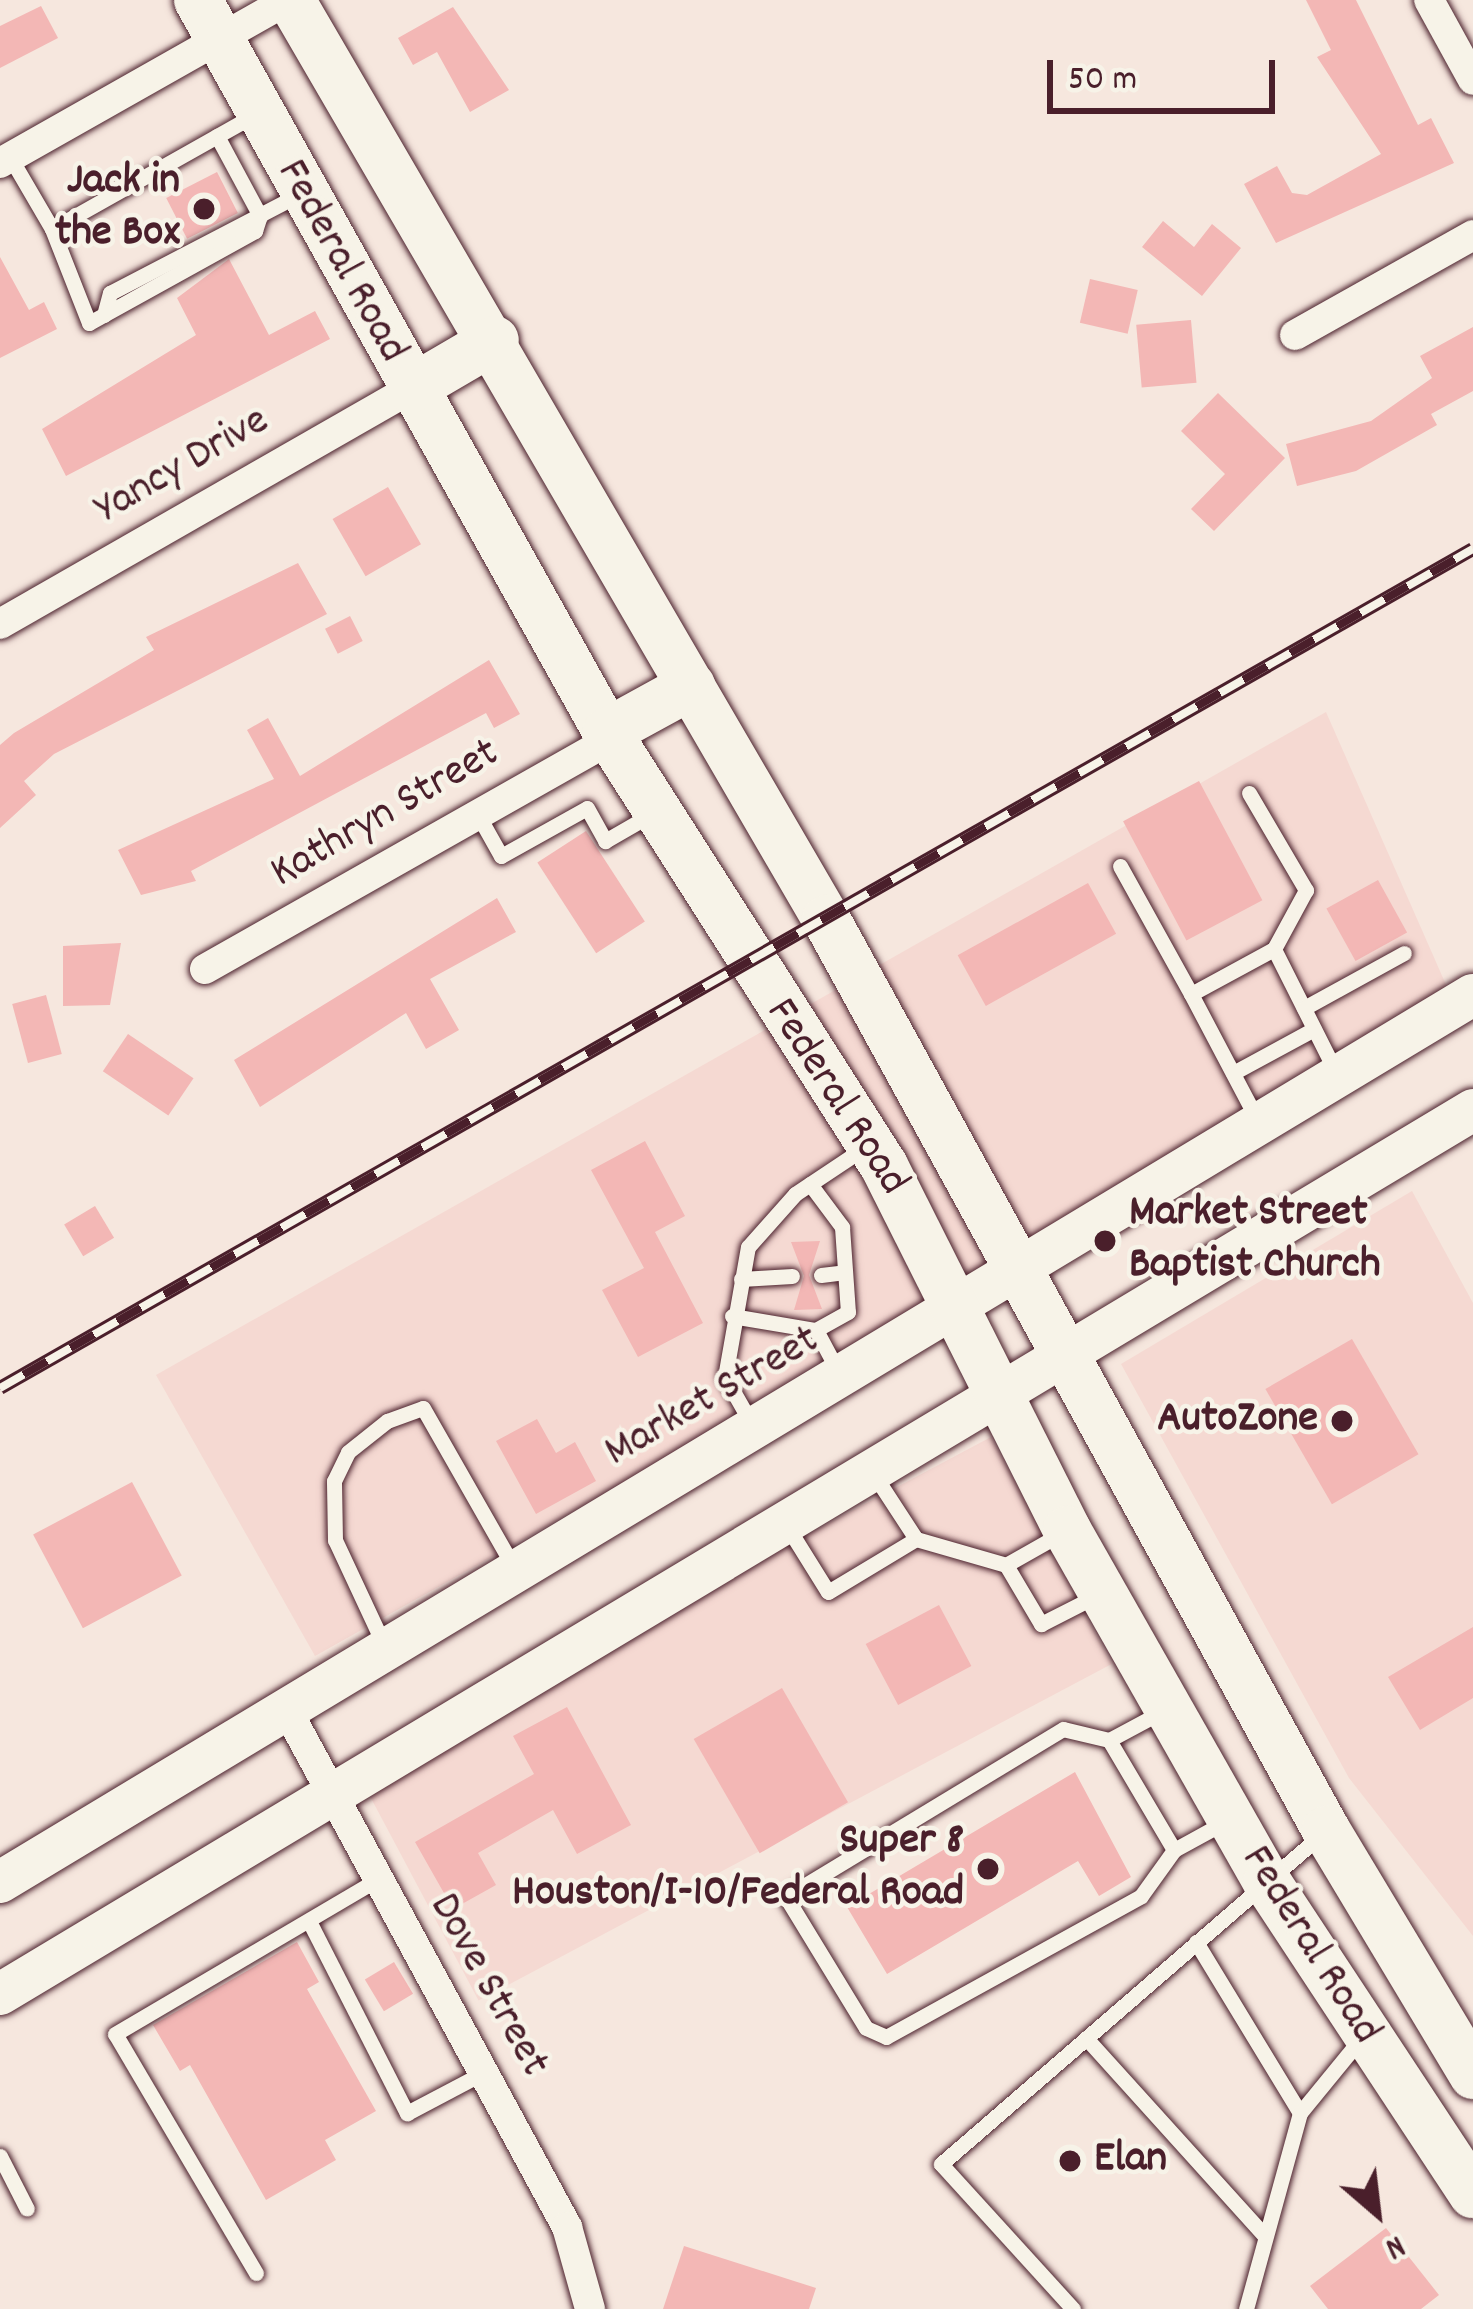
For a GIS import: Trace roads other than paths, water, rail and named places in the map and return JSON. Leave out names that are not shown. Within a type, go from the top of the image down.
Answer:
[{"type":"main road","name":"Federal Road","points":[[290,0],[495,340],[1023,1274],[1326,1830],[1473,2074]]},
{"type":"main road","name":"Federal Road","points":[[209,19],[259,112],[280,205],[411,389],[609,735],[869,1144],[962,1312],[1067,1530],[1230,1819],[1364,2036],[1472,2193]]},
{"type":"main road","points":[[411,389],[495,340]]},
{"type":"main road","points":[[609,735],[692,686]]},
{"type":"main road","name":"Market Street","points":[[5,1869],[288,1712],[516,1571],[962,1312],[1473,995]]},
{"type":"main road","points":[[0,1994],[868,1465],[1068,1356],[1473,1111]]},
{"type":"street","points":[[5,160],[209,19],[290,0]]},
{"type":"street","points":[[1429,0],[1473,80]]},
{"type":"street","points":[[1295,335],[1473,235]]},
{"type":"street","name":"Yancy Drive","points":[[0,624],[411,389]]},
{"type":"street","name":"Kathryn Street","points":[[206,969],[609,735]]},
{"type":"street","name":"Dove Street","points":[[288,1712],[567,2227],[590,2309]]},
{"type":"lane","points":[[52,229],[259,112]]},
{"type":"lane","points":[[5,160],[52,229],[96,319],[255,231],[280,205],[218,136]]},
{"type":"lane","points":[[1191,994],[1274,949],[1306,890],[1249,793]]},
{"type":"lane","points":[[478,815],[501,856],[587,808],[605,841],[656,812]]},
{"type":"lane","points":[[1120,866],[1261,1125]]},
{"type":"lane","points":[[1274,949],[1338,1077]]},
{"type":"lane","points":[[1304,1008],[1404,952]]},
{"type":"lane","points":[[1233,1073],[1314,1030]]},
{"type":"lane","points":[[757,1433],[725,1377],[732,1316],[748,1247],[810,1184],[869,1144]]},
{"type":"lane","points":[[732,1316],[816,1330],[848,1312],[842,1227],[810,1184]]},
{"type":"lane","points":[[821,1275],[845,1272]]},
{"type":"lane","points":[[741,1279],[792,1276]]},
{"type":"lane","points":[[816,1330],[844,1381]]},
{"type":"lane","points":[[388,1653],[335,1540],[334,1481],[348,1452],[388,1420],[423,1408],[516,1571]]},
{"type":"lane","points":[[868,1465],[916,1539],[1006,1565],[1041,1624],[1102,1593]]},
{"type":"lane","points":[[783,1519],[828,1592],[916,1539]]},
{"type":"lane","points":[[1006,1565],[1067,1530]]},
{"type":"lane","points":[[1168,1708],[1109,1740],[1063,1729],[786,1897],[866,2028],[886,2037],[1141,1896],[1174,1850],[1230,1819]]},
{"type":"lane","points":[[1109,1740],[1174,1850]]},
{"type":"lane","points":[[1073,2309],[941,2164],[1326,1830]]},
{"type":"lane","points":[[256,2273],[115,2034],[378,1880]]},
{"type":"lane","points":[[309,1921],[406,2113],[483,2073]]},
{"type":"lane","points":[[1196,1942],[1300,2113]]},
{"type":"lane","points":[[1246,2309],[1300,2113],[1364,2036]]},
{"type":"lane","points":[[1086,2038],[1265,2236]]},
{"type":"lane","points":[[0,2156],[28,2209]]},
{"type":"railway","points":[[0,1388],[1473,549]]},
{"type":"place","name":"Jack in the Box","points":[[204,209]]},
{"type":"place","name":"Market Street Baptist Church","points":[[1105,1241]]},
{"type":"place","name":"AutoZone","points":[[1342,1421]]},
{"type":"place","name":"Super 8 Houston/I-10/Federal Road","points":[[988,1869]]},
{"type":"place","name":"Elan","points":[[1070,2161]]}]
